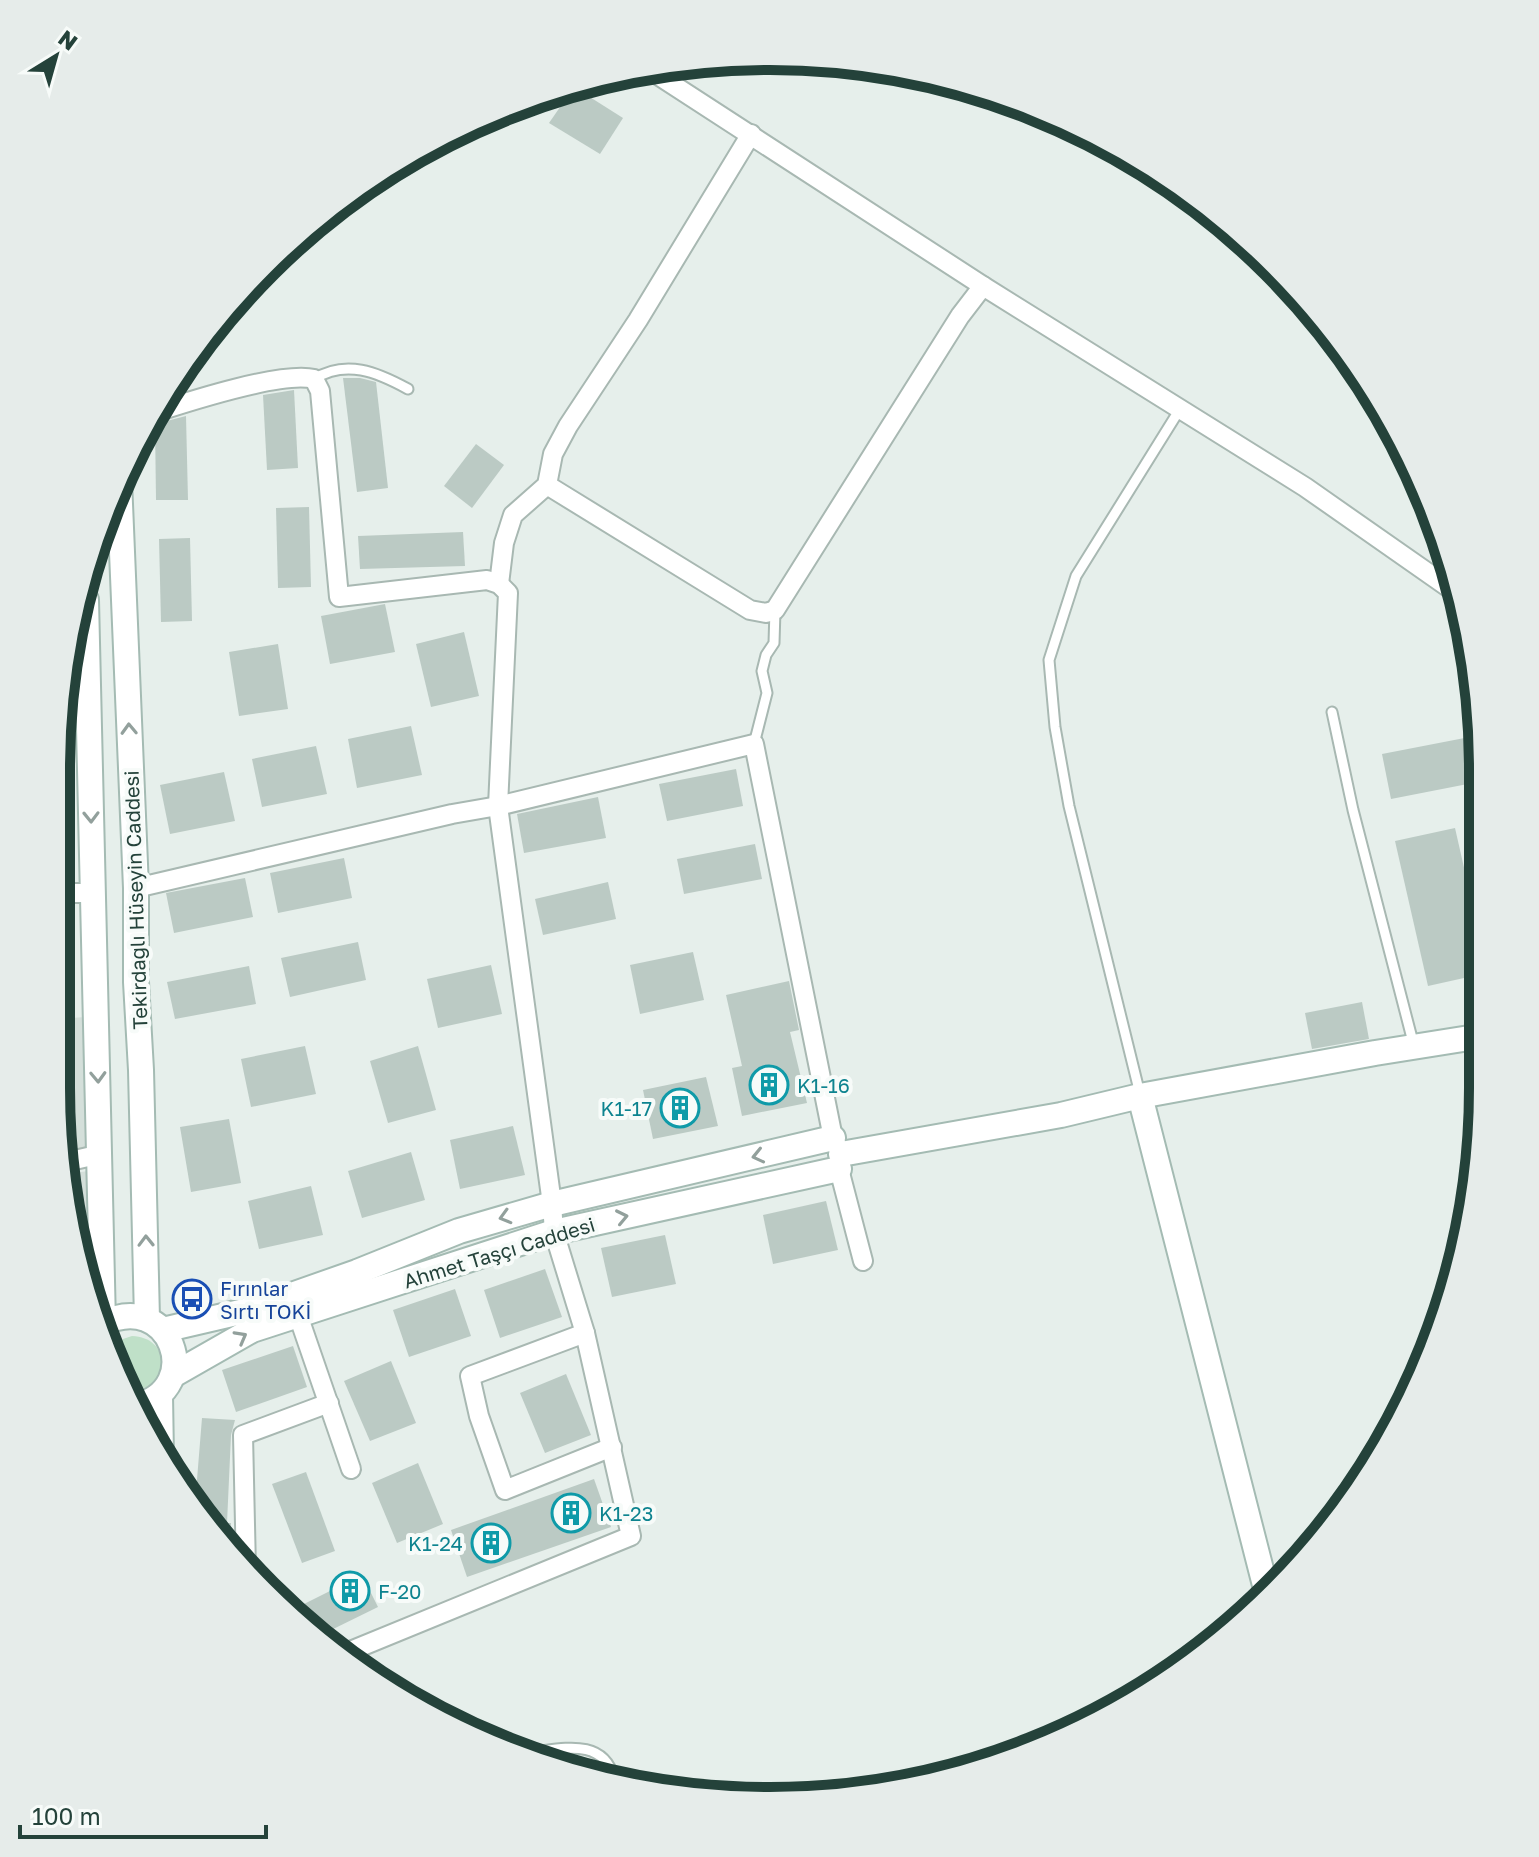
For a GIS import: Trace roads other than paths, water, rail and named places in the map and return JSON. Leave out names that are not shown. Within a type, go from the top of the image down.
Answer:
[{"type":"main road","name":"Tekirdağlı Hüseyin Caddesi","points":[[120,509],[136,888],[136,982],[155,1324],[171,1343],[175,1359],[166,1385]]},
{"type":"main road","points":[[86,619],[102,1295]]},
{"type":"main road","points":[[838,1154],[1061,1115],[1140,1096],[1469,1038]]},
{"type":"main road","points":[[1140,1096],[1264,1582]]},
{"type":"main road","name":"Ahmet Taşçı Caddesi","points":[[110,1320],[132,1315],[155,1324],[249,1310],[357,1272],[459,1231],[552,1204],[838,1154]]},
{"type":"main road","name":"Ahmet Taşçı Caddesi","points":[[144,1400],[252,1330],[554,1232],[838,1154]]},
{"type":"main road","points":[[163,1434],[166,1385]]},
{"type":"street","points":[[663,78],[983,286],[1305,487],[1444,584]]},
{"type":"street","points":[[499,584],[504,543],[513,515],[547,485],[553,454],[568,426],[638,320],[751,134]]},
{"type":"street","points":[[547,485],[750,610],[766,613],[775,610],[952,328],[983,286]]},
{"type":"street","points":[[172,407],[229,390],[302,376],[314,379],[320,391],[339,597],[487,580],[499,584],[508,593],[498,806],[554,1232],[585,1333],[631,1536],[354,1649]]},
{"type":"street","points":[[136,888],[754,744],[863,1261]]},
{"type":"street","points":[[70,893],[92,893]]},
{"type":"street","points":[[74,1160],[101,1154]]},
{"type":"street","points":[[298,1315],[351,1469]]},
{"type":"street","points":[[585,1333],[470,1376],[479,1416],[505,1490],[612,1447]]},
{"type":"street","points":[[246,1551],[243,1435],[329,1403]]},
{"type":"lane","points":[[314,379],[329,370],[356,369],[380,374],[408,389]]},
{"type":"lane","points":[[1140,1096],[1069,806],[1055,727],[1049,660],[1076,576],[1180,409]]},
{"type":"lane","points":[[754,744],[767,693],[762,671],[766,655],[774,643],[775,610]]},
{"type":"lane","points":[[1332,712],[1353,810],[1414,1047]]},
{"type":"lane","points":[[546,1750],[577,1747],[595,1752],[611,1769]]},
{"type":"place","name":"K1-16","points":[[769,1085]]},
{"type":"place","name":"K1-17","points":[[680,1108]]},
{"type":"place","name":"Fırınlar Sırtı TOKİ","points":[[192,1299]]},
{"type":"place","name":"K1-23","points":[[571,1513]]},
{"type":"place","name":"K1-24","points":[[491,1543]]},
{"type":"place","name":"F-20","points":[[350,1591]]}]
